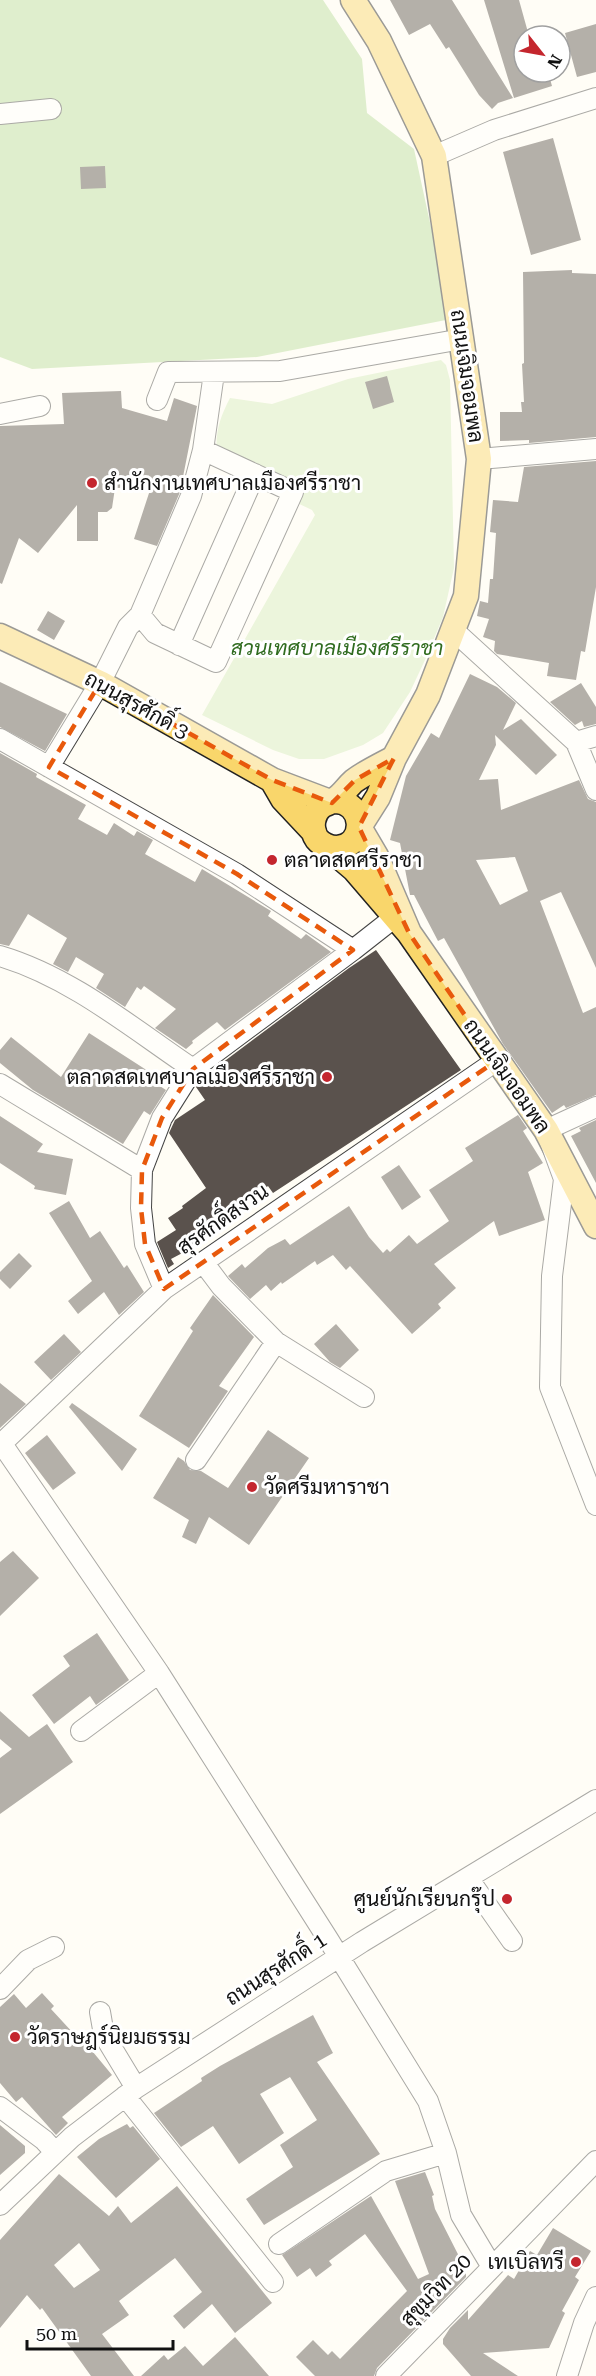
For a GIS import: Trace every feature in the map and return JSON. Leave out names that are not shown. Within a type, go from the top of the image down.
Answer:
[{"type":"main road","name":"ถนนเจิมจอมพล","points":[[353,0],[379,41],[434,156],[479,459],[466,596],[428,695],[394,758],[380,794],[359,827],[380,867],[402,925]]},
{"type":"main road","name":"ถนนสุรศักดิ์ 3","points":[[0,636],[100,682],[272,780],[332,801]]},
{"type":"main road","points":[[332,801],[345,802],[359,819],[357,835],[346,846],[338,848],[320,839],[312,824],[317,810],[332,801],[355,780],[394,758]]},
{"type":"main road","name":"ถนนสุรศักดิ์ 3","points":[[272,780],[283,799],[320,839]]},
{"type":"main road","points":[[380,794],[378,847],[380,867]]},
{"type":"main road","name":"ถนนเจิมจอมพล","points":[[320,839],[354,869],[402,925],[546,1130],[596,1226]]},
{"type":"street","points":[[434,156],[494,130],[596,98]]},
{"type":"street","points":[[0,114],[51,109]]},
{"type":"street","points":[[157,400],[168,372],[280,371],[462,339]]},
{"type":"street","points":[[49,767],[100,682],[128,627],[140,615],[191,496],[203,450],[214,373]]},
{"type":"street","points":[[0,414],[40,406]]},
{"type":"street","points":[[479,459],[596,449]]},
{"type":"street","points":[[140,615],[155,633],[216,662],[293,492],[203,450]]},
{"type":"street","points":[[179,645],[255,474]]},
{"type":"street","points":[[452,629],[576,741],[596,790]]},
{"type":"street","points":[[576,741],[596,736]]},
{"type":"street","points":[[0,739],[237,874],[353,950]]},
{"type":"street","points":[[164,1289],[145,1244],[141,1208],[142,1170],[162,1118],[193,1069],[353,950],[402,925]]},
{"type":"street","points":[[0,956],[29,964],[84,995],[193,1069]]},
{"type":"street","name":"สุรศักดิ์สงวน","points":[[1,1445],[164,1289],[496,1061]]},
{"type":"street","points":[[1,1087],[142,1170]]},
{"type":"street","points":[[596,1107],[546,1130],[564,1179],[552,1276],[550,1387],[592,1483],[596,1505]]},
{"type":"street","points":[[203,1262],[221,1286],[276,1342],[364,1397]]},
{"type":"street","points":[[196,1460],[276,1342]]},
{"type":"street","points":[[1,1445],[159,1673],[428,2101],[446,2153],[461,2215],[492,2267]]},
{"type":"street","points":[[81,1731],[159,1673]]},
{"type":"street","name":"ถนนสุรศักดิ์ 1","points":[[0,2205],[55,2152],[130,2092],[339,1957],[596,1800]]},
{"type":"street","points":[[468,1878],[512,1941]]},
{"type":"street","points":[[0,1989],[28,1960],[54,1947]]},
{"type":"street","points":[[100,2012],[104,2035],[130,2092],[273,2282]]},
{"type":"street","points":[[0,2107],[44,2140],[55,2152]]},
{"type":"street","points":[[279,2244],[386,2171],[446,2153]]},
{"type":"street","name":"สุขุมวิท 20","points":[[386,2376],[596,2161]]},
{"type":"street","points":[[567,2376],[584,2323],[596,2297]]},
{"type":"highlighted area","points":[[100,683],[272,780],[332,803],[355,780],[394,758],[359,827],[409,933],[496,1061],[164,1289],[145,1244],[141,1208],[142,1170],[162,1118],[193,1069],[353,950],[237,874],[49,767]]},
{"type":"green space","points":[[0,0],[323,0],[362,59],[367,113],[414,149],[451,319],[257,357],[32,369],[0,357]]},
{"type":"green space","name":"สวนเทศบาลเมืองศรีราชา","points":[[441,360],[446,365],[450,380],[454,568],[443,617],[425,660],[410,692],[383,733],[363,745],[324,759],[299,759],[273,750],[202,715],[315,515],[312,510],[219,466],[216,447],[218,430],[230,398],[272,404],[348,379]]},
{"type":"building","points":[[390,0],[452,0],[513,98],[498,103],[492,109],[479,95],[449,47],[446,49],[430,24],[409,35]]},
{"type":"building","points":[[484,0],[519,0],[526,24],[512,24],[512,84],[551,84],[552,86],[514,98]]},
{"type":"building","points":[[596,24],[596,72],[577,77],[572,59],[572,31]]},
{"type":"building","points":[[553,138],[581,240],[531,255],[503,152]]},
{"type":"building","points":[[105,166],[106,188],[81,189],[80,167]]},
{"type":"building","points":[[572,270],[572,273],[596,274],[596,437],[529,443],[529,440],[500,441],[500,412],[522,412],[521,402],[524,402],[523,272]]},
{"type":"building","points":[[387,376],[394,402],[373,409],[365,382]]},
{"type":"building","name":"สำนักงานเทศบาลเมืองศรีราชา","points":[[121,391],[122,408],[167,421],[174,398],[197,406],[180,492],[157,546],[134,539],[151,487],[115,488],[112,508],[107,512],[98,512],[98,541],[77,541],[77,505],[38,553],[19,538],[2,584],[0,583],[0,426],[64,424],[62,393]]},
{"type":"building","points":[[596,461],[596,587],[585,652],[581,651],[576,680],[547,676],[549,663],[497,654],[494,651],[495,641],[483,637],[489,619],[477,616],[480,601],[488,603],[490,579],[493,579],[496,533],[490,532],[493,500],[518,502],[524,467]]},
{"type":"building","points":[[48,611],[65,621],[54,640],[37,630]]},
{"type":"building","points":[[470,674],[497,687],[516,703],[503,730],[521,719],[557,755],[536,775],[495,735],[496,745],[479,780],[498,779],[501,810],[579,780],[588,799],[596,802],[596,968],[561,892],[540,901],[583,1013],[596,1007],[596,1095],[566,1108],[564,1105],[552,1113],[503,1044],[444,938],[438,941],[414,895],[410,895],[400,843],[390,840],[406,776],[431,733],[439,738]],"holes":[[[515,857],[528,891],[500,905],[476,860]]]},
{"type":"building","points":[[0,682],[67,714],[45,751],[0,727]]},
{"type":"building","points":[[581,683],[596,707],[596,724],[584,727],[582,721],[575,725],[550,702]]},
{"type":"building","points":[[0,753],[37,774],[36,777],[86,805],[78,819],[107,835],[114,823],[134,836],[137,831],[153,840],[145,854],[195,882],[202,869],[271,911],[268,916],[301,939],[306,934],[331,952],[225,1030],[217,1022],[192,1041],[193,1043],[186,1049],[155,1028],[176,1009],[144,986],[141,990],[137,987],[125,1007],[96,988],[104,974],[76,957],[68,972],[53,964],[67,938],[28,914],[9,946],[0,944]]},
{"type":"building","name":"ตลาดสดเทศบาลเมืองศรีราชา","points":[[376,950],[461,1070],[273,1193],[268,1186],[221,1224],[223,1228],[207,1240],[171,1259],[174,1264],[168,1268],[157,1242],[176,1230],[168,1218],[206,1188],[169,1133],[175,1120],[205,1100],[196,1087],[202,1078]]},
{"type":"building","points":[[89,1033],[148,1071],[144,1076],[166,1090],[150,1115],[144,1111],[123,1144],[33,1090],[0,1063],[0,1050],[11,1037],[61,1077]]},
{"type":"building","points":[[518,1115],[527,1128],[523,1131],[543,1163],[528,1172],[545,1220],[499,1236],[494,1221],[434,1264],[456,1288],[438,1304],[441,1308],[412,1334],[350,1266],[346,1270],[333,1255],[317,1265],[315,1261],[282,1284],[281,1282],[271,1291],[266,1285],[250,1299],[228,1276],[242,1264],[245,1268],[268,1248],[285,1239],[290,1245],[349,1206],[369,1237],[383,1253],[387,1249],[390,1252],[409,1235],[417,1244],[449,1221],[429,1190],[473,1161],[465,1148]]},
{"type":"building","points":[[0,1116],[43,1144],[37,1152],[73,1159],[66,1195],[34,1189],[35,1186],[0,1163]]},
{"type":"building","points":[[596,1120],[596,1183],[571,1136],[581,1131],[579,1128]]},
{"type":"building","points":[[399,1165],[421,1197],[402,1210],[381,1177]]},
{"type":"building","points":[[69,1201],[90,1238],[100,1231],[124,1268],[127,1265],[144,1292],[119,1315],[104,1292],[78,1314],[68,1301],[92,1281],[49,1213]]},
{"type":"building","points":[[19,1253],[32,1266],[10,1289],[0,1279],[0,1272]]},
{"type":"building","points":[[213,1295],[254,1337],[219,1386],[228,1391],[189,1448],[139,1416],[193,1331],[190,1328]]},
{"type":"building","points":[[336,1324],[359,1350],[340,1368],[330,1362],[314,1344]]},
{"type":"building","points":[[64,1334],[81,1352],[51,1380],[34,1362]]},
{"type":"building","points":[[0,1383],[26,1404],[0,1428]]},
{"type":"building","points":[[72,1403],[137,1449],[122,1471],[69,1407]]},
{"type":"building","points":[[268,1430],[309,1458],[249,1545],[209,1517],[196,1544],[182,1537],[189,1520],[153,1498],[178,1457],[190,1470],[201,1471],[228,1488]]},
{"type":"building","points":[[47,1435],[76,1473],[53,1490],[25,1453]]},
{"type":"building","points":[[13,1551],[39,1578],[0,1616],[0,1562]]},
{"type":"building","points":[[97,1633],[129,1680],[96,1705],[90,1696],[54,1724],[32,1695],[70,1666],[63,1656]]},
{"type":"building","points":[[0,1711],[29,1737],[47,1724],[73,1762],[0,1814],[0,1758],[12,1749],[0,1739]]},
{"type":"building","points":[[42,1993],[54,2006],[51,2009],[86,2047],[88,2046],[112,2075],[62,2117],[68,2123],[56,2135],[22,2097],[16,2102],[0,2083],[0,2007],[14,1994],[26,2008]]},
{"type":"building","points":[[313,2015],[333,2053],[317,2062],[380,2154],[264,2225],[246,2199],[293,2167],[280,2145],[317,2120],[290,2077],[260,2094],[284,2133],[239,2164],[213,2126],[181,2147],[154,2113],[220,2066]]},
{"type":"building","points":[[127,2124],[130,2128],[133,2126],[160,2159],[116,2198],[77,2157],[99,2139]]},
{"type":"building","points":[[0,2125],[25,2146],[25,2153],[0,2175]]},
{"type":"building","points":[[425,2172],[434,2195],[432,2196],[435,2209],[466,2270],[466,2277],[377,2368],[374,2376],[315,2376],[296,2357],[313,2340],[328,2355],[332,2351],[340,2359],[407,2291],[365,2234],[329,2261],[332,2265],[316,2277],[310,2268],[297,2277],[282,2255],[371,2196],[418,2279],[429,2274],[395,2181]]},
{"type":"building","points":[[59,2174],[109,2216],[118,2206],[131,2223],[177,2186],[272,2303],[235,2333],[212,2304],[184,2329],[173,2316],[202,2292],[175,2258],[119,2301],[129,2315],[102,2334],[134,2376],[91,2376],[42,2308],[40,2310],[27,2295],[0,2328],[0,2240]],"holes":[[[79,2243],[100,2270],[74,2288],[54,2265]]]},
{"type":"building","points":[[553,2228],[591,2251],[575,2277],[579,2280],[562,2311],[565,2313],[549,2348],[483,2353],[518,2376],[471,2376],[443,2344],[443,2339],[450,2328],[468,2310],[468,2320],[508,2275],[514,2279],[530,2251],[537,2255]]},
{"type":"building","points":[[235,2337],[269,2376],[141,2376],[164,2355],[168,2360],[185,2346],[203,2366]]},
{"type":"place","name":"สำนักงานเทศบาลเมืองศรีราชา","points":[[92,483]]},
{"type":"place","name":"ตลาดสดศรีราชา","points":[[272,860]]},
{"type":"place","name":"ตลาดสดเทศบาลเมืองศรีราชา","points":[[327,1077]]},
{"type":"place","name":"วัดศรีมหาราชา","points":[[252,1487]]},
{"type":"place","name":"ศูนย์นักเรียนกรุ๊ป","points":[[507,1899]]},
{"type":"place","name":"วัดราษฎร์นิยมธรรม","points":[[15,2037]]},
{"type":"place","name":"เทเบิลทรี","points":[[576,2262]]}]
